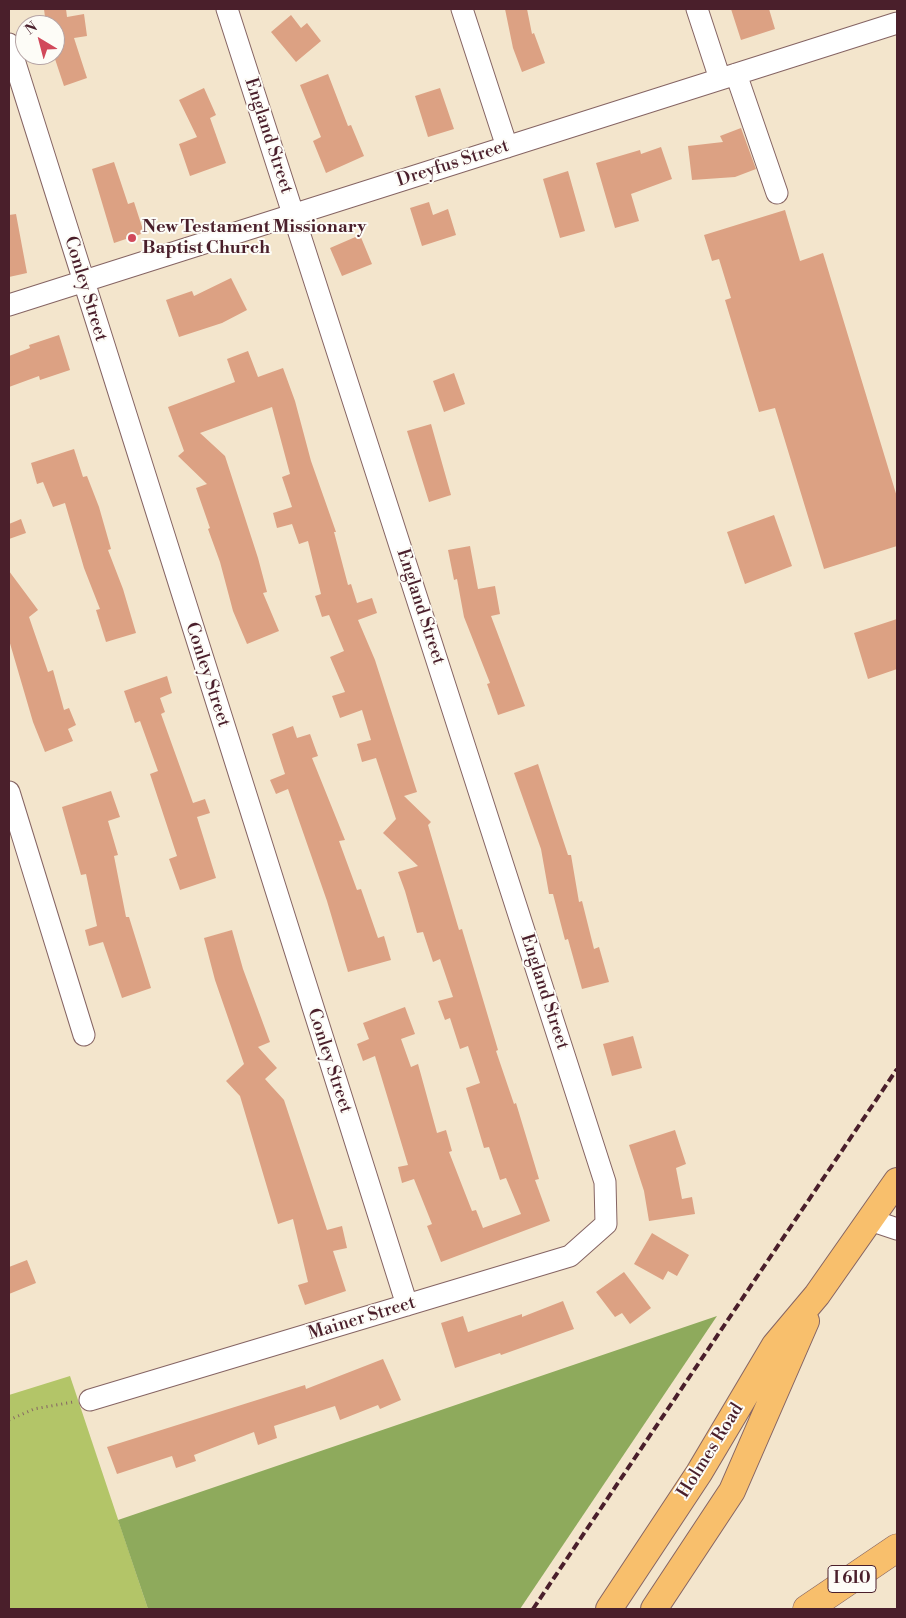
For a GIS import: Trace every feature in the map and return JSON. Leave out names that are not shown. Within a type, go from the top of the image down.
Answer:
[{"type":"highway","name":"I 610","points":[[807,1609],[897,1548]]},
{"type":"main road","name":"Holmes Road","points":[[609,1609],[699,1473],[775,1346],[817,1295],[897,1181]]},
{"type":"main road","name":"Holmes Road","points":[[654,1609],[732,1491],[817,1295]]},
{"type":"street","name":"England Street","points":[[227,9],[605,1182],[606,1206]]},
{"type":"street","points":[[462,9],[507,147]]},
{"type":"street","points":[[697,9],[777,194]]},
{"type":"street","name":"Dreyfus Street","points":[[9,305],[897,24]]},
{"type":"street","name":"Conley Street","points":[[9,44],[407,1305]]},
{"type":"street","points":[[9,792],[84,1035]]},
{"type":"street","name":"Mainer Street","points":[[90,1400],[570,1256],[606,1224],[606,1206]]},
{"type":"street","points":[[870,1220],[897,1230]]},
{"type":"path","points":[[9,1420],[34,1409],[61,1403],[90,1400]]},
{"type":"green space","points":[[717,1316],[520,1609],[148,1609],[118,1520]]},
{"type":"green space","points":[[70,1376],[148,1609],[9,1609],[9,1395]]},
{"type":"building","points":[[44,9],[66,9],[67,17],[84,14],[87,36],[74,38],[87,78],[64,86],[57,65],[65,65],[65,15],[45,15]]},
{"type":"building","points":[[505,9],[527,9],[532,34],[534,33],[545,63],[522,72],[513,48]]},
{"type":"building","points":[[731,9],[769,9],[775,29],[741,40]]},
{"type":"building","points":[[291,15],[301,28],[307,23],[321,41],[296,62],[271,32]]},
{"type":"building","points":[[328,74],[348,126],[351,125],[364,156],[326,173],[313,141],[321,137],[300,85]]},
{"type":"building","points":[[204,88],[216,115],[210,118],[226,163],[190,176],[179,144],[197,137],[179,100]]},
{"type":"building","points":[[440,88],[454,129],[428,137],[415,96]]},
{"type":"building","points":[[741,128],[756,169],[735,177],[692,180],[688,146],[723,142],[720,136]]},
{"type":"building","points":[[661,147],[672,179],[631,194],[639,221],[615,228],[596,163],[640,150],[641,154]]},
{"type":"building","points":[[114,162],[128,204],[134,202],[144,233],[114,243],[92,169]]},
{"type":"building","points":[[568,171],[585,231],[560,238],[543,179]]},
{"type":"building","points":[[429,202],[433,215],[448,209],[456,235],[422,246],[410,208]]},
{"type":"building","points":[[785,210],[800,261],[823,253],[897,497],[897,546],[824,569],[775,408],[759,412],[725,300],[731,298],[719,259],[712,261],[704,235]]},
{"type":"building","points":[[16,214],[27,273],[9,277],[9,215]]},
{"type":"building","points":[[360,235],[372,264],[342,276],[330,248]]},
{"type":"building","points":[[231,278],[247,310],[222,323],[179,337],[166,300],[192,291],[194,296]]},
{"type":"building","points":[[59,335],[70,370],[40,380],[39,376],[9,387],[9,356],[30,348],[29,345]]},
{"type":"building","points":[[248,351],[258,377],[283,368],[295,401],[311,461],[336,532],[334,532],[348,585],[351,584],[357,603],[372,598],[377,613],[358,620],[375,660],[417,792],[404,796],[431,822],[428,825],[459,930],[462,929],[498,1050],[496,1051],[514,1104],[516,1103],[539,1179],[535,1180],[550,1221],[441,1262],[427,1226],[432,1224],[414,1179],[402,1183],[398,1167],[408,1165],[375,1056],[363,1061],[357,1044],[369,1039],[363,1023],[405,1007],[415,1034],[401,1039],[411,1067],[418,1064],[437,1133],[446,1130],[452,1151],[449,1152],[472,1211],[476,1210],[483,1228],[521,1214],[506,1178],[500,1180],[489,1147],[484,1148],[466,1088],[480,1083],[468,1046],[460,1049],[450,1018],[445,1020],[438,1001],[453,997],[440,959],[433,962],[423,932],[417,933],[398,872],[418,866],[383,833],[396,819],[376,758],[362,762],[357,744],[371,740],[362,710],[340,718],[332,696],[345,692],[330,657],[344,651],[329,615],[322,617],[315,596],[321,594],[308,541],[299,544],[292,524],[277,528],[273,513],[292,507],[282,477],[290,474],[272,407],[200,433],[225,456],[258,558],[267,592],[263,593],[279,631],[247,644],[233,611],[220,562],[208,529],[210,528],[196,488],[207,484],[178,456],[184,451],[168,407],[235,382],[227,359]]},
{"type":"building","points":[[454,373],[465,404],[444,412],[433,381]]},
{"type":"building","points":[[431,424],[451,495],[429,502],[407,431]]},
{"type":"building","points":[[74,449],[83,477],[87,476],[99,507],[111,549],[108,550],[123,589],[136,633],[106,642],[96,610],[100,609],[84,568],[65,503],[53,507],[43,482],[37,484],[31,463]]},
{"type":"building","points":[[774,515],[792,566],[745,584],[727,532]]},
{"type":"building","points":[[21,519],[26,533],[9,539],[9,524]]},
{"type":"building","points":[[470,546],[478,589],[495,586],[500,614],[491,616],[525,706],[498,715],[487,684],[490,683],[464,617],[457,579],[454,580],[448,550]]},
{"type":"building","points":[[9,571],[38,610],[29,617],[48,672],[53,670],[64,710],[69,708],[76,725],[68,729],[73,741],[45,752],[33,722],[9,640]]},
{"type":"building","points":[[897,619],[897,669],[868,679],[854,633]]},
{"type":"building","points":[[167,676],[172,693],[160,698],[165,712],[161,714],[193,803],[205,799],[210,813],[197,817],[216,878],[180,890],[169,859],[177,856],[150,774],[158,771],[140,721],[135,723],[124,691]]},
{"type":"building","points":[[293,726],[297,738],[310,734],[318,756],[312,758],[345,840],[339,841],[357,890],[361,889],[378,938],[384,936],[391,960],[348,972],[327,901],[288,789],[276,794],[270,780],[285,774],[272,734]]},
{"type":"building","points":[[538,764],[568,855],[571,855],[579,902],[582,901],[594,949],[599,947],[609,982],[582,989],[568,939],[565,940],[553,894],[549,894],[541,849],[514,773]]},
{"type":"building","points":[[111,791],[120,817],[108,821],[118,855],[114,856],[126,917],[129,917],[151,988],[122,998],[103,942],[89,946],[85,930],[97,926],[86,874],[81,875],[62,807]]},
{"type":"building","points":[[232,930],[243,969],[270,1042],[258,1047],[277,1068],[265,1079],[284,1100],[327,1230],[342,1226],[347,1248],[333,1251],[346,1291],[305,1305],[298,1285],[308,1282],[293,1219],[278,1224],[240,1096],[226,1081],[244,1064],[215,980],[204,938]]},
{"type":"building","points":[[633,1036],[642,1068],[612,1076],[603,1044]]},
{"type":"building","points":[[675,1130],[686,1164],[676,1168],[682,1199],[692,1197],[695,1214],[649,1221],[644,1191],[629,1145]]},
{"type":"building","points":[[652,1233],[689,1255],[677,1276],[668,1271],[663,1280],[634,1264]]},
{"type":"building","points":[[27,1260],[36,1283],[9,1294],[9,1267]]},
{"type":"building","points":[[624,1272],[651,1308],[630,1324],[622,1313],[615,1317],[596,1292]]},
{"type":"building","points":[[563,1301],[574,1329],[501,1355],[500,1353],[455,1368],[441,1323],[463,1316],[468,1332],[522,1314],[522,1317]]},
{"type":"building","points":[[383,1359],[401,1400],[380,1409],[378,1405],[340,1420],[335,1406],[274,1426],[277,1438],[258,1445],[254,1432],[194,1455],[196,1461],[176,1468],[172,1456],[117,1474],[107,1447],[305,1385],[306,1389]]},
{"type":"railway","points":[[533,1609],[897,1069]]},
{"type":"place","name":"New Testament Missionary Baptist Church","points":[[132,238]]}]
